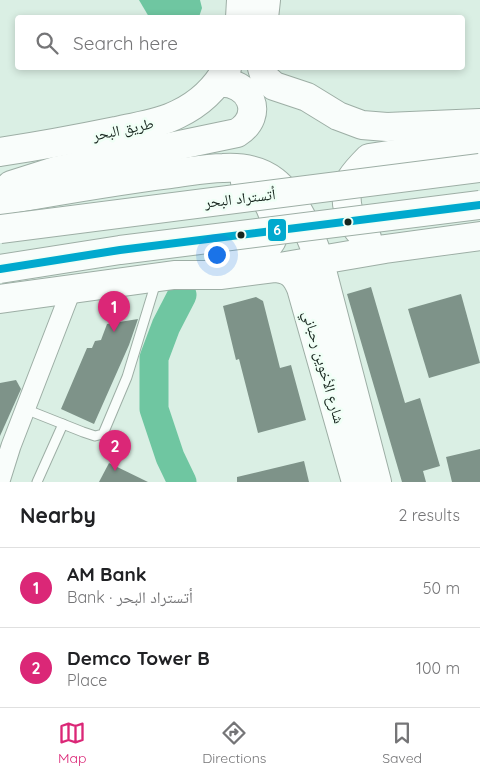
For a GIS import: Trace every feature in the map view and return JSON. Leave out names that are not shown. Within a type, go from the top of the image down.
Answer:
[{"type":"highway","points":[[240,15],[241,0]]},
{"type":"highway","points":[[264,15],[266,0]]},
{"type":"highway","points":[[263,70],[265,78],[274,86],[307,97],[338,116],[362,125],[387,127],[480,123]]},
{"type":"highway","points":[[0,189],[55,171],[237,133],[250,118],[252,108],[250,98],[244,90],[228,82],[222,75]]},
{"type":"highway","name":"طريق البحر","points":[[0,152],[46,145],[155,123],[179,114],[200,100],[222,75]]},
{"type":"highway","points":[[385,249],[361,233],[352,222],[348,208],[347,193],[351,179],[360,167],[369,158],[480,140]]},
{"type":"highway","name":"شارع الأخوين رحباني","points":[[138,178],[223,168],[252,170],[274,180],[285,192],[310,233],[319,259],[377,482]]},
{"type":"highway","name":"أتستراد البحر","points":[[0,228],[480,168]]},
{"type":"highway","points":[[0,201],[138,178],[214,176],[232,178],[248,183],[258,190],[268,203],[274,218],[275,236],[267,249],[254,258],[236,264],[166,276],[0,299]]},
{"type":"highway","points":[[0,269],[130,249],[480,205]]},
{"type":"highway","points":[[166,276],[220,275],[480,236]]},
{"type":"highway","name":"شارع الأخوين رحباني","points":[[274,268],[283,268],[290,271],[295,275],[301,288],[356,482]]},
{"type":"street","points":[[0,481],[11,446],[72,288]]},
{"type":"lane","points":[[25,409],[95,436],[100,435],[106,429],[166,276]]},
{"type":"lane","points":[[37,482],[63,424]]},
{"type":"shaded area","points":[[139,0],[200,0],[202,8],[200,15],[148,15]]},
{"type":"building","points":[[371,287],[405,403],[420,398],[440,466],[423,471],[426,482],[402,482],[347,294]]},
{"type":"building","points":[[461,294],[480,363],[429,378],[408,309]]},
{"type":"building","points":[[256,297],[263,301],[280,368],[291,365],[306,420],[258,433],[239,359],[236,360],[223,306]]},
{"type":"building","points":[[138,319],[129,345],[94,424],[61,409],[87,348],[92,348],[95,341],[101,340],[107,324]]},
{"type":"building","points":[[16,380],[21,389],[0,436],[0,383]]},
{"type":"building","points":[[480,449],[480,482],[452,482],[446,457]]},
{"type":"building","points":[[304,461],[309,482],[237,482],[237,477]]},
{"type":"building","points":[[109,463],[148,482],[99,482]]},
{"type":"waterway","points":[[182,295],[166,326],[154,358],[154,409],[170,457],[182,482]]},
{"type":"transit line","name":"6","points":[[0,269],[120,250],[480,205]]},
{"type":"place","name":"AM Bank","points":[[114,332]]},
{"type":"place","name":"Demco Tower B","points":[[115,471]]}]
